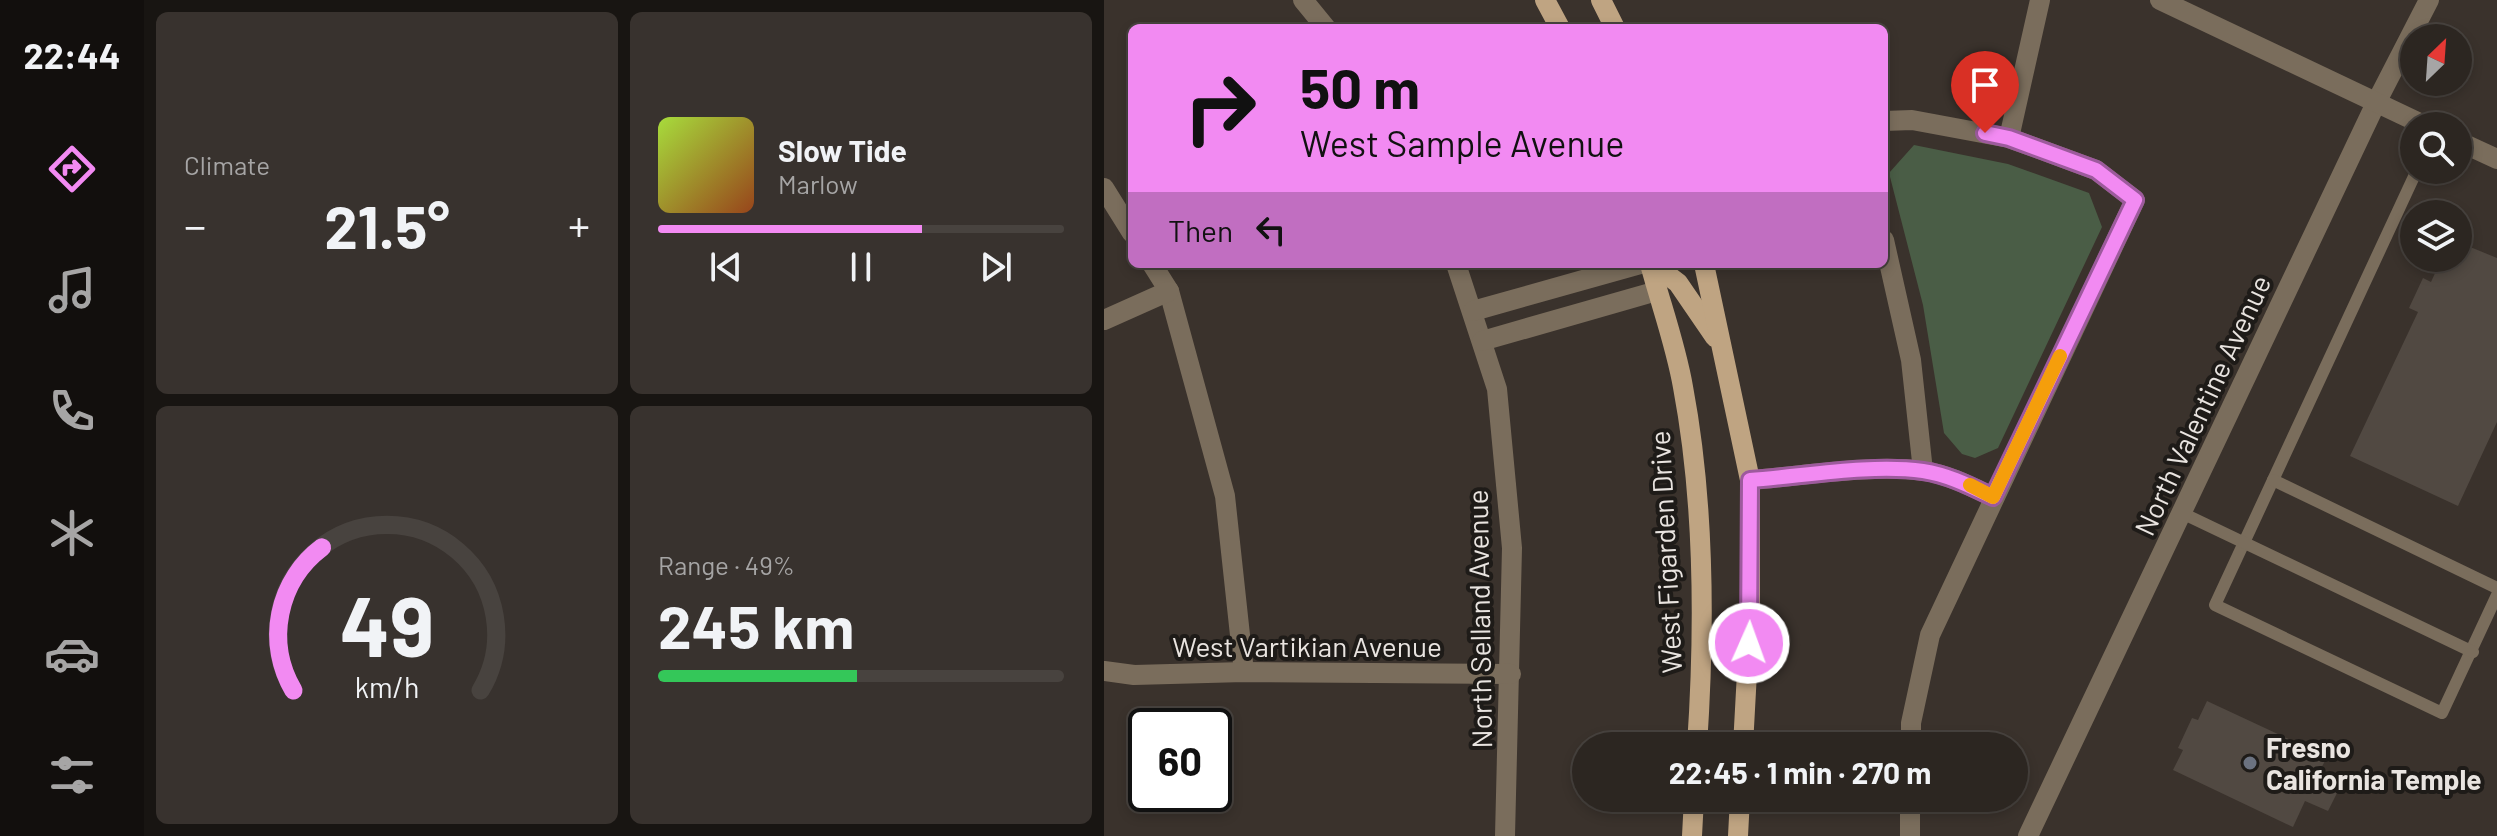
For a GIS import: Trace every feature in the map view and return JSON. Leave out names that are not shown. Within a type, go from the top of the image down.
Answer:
[{"type":"main road","points":[[1545,0],[1558,24]]},
{"type":"main road","points":[[1601,0],[1613,24]]},
{"type":"main road","name":"West Figarden Drive","points":[[1652,268],[1683,386],[1696,480],[1701,601],[1697,732]]},
{"type":"main road","points":[[1656,268],[1685,291],[1723,351]]},
{"type":"main road","points":[[1705,268],[1750,480],[1750,617],[1744,732]]},
{"type":"main road","points":[[1692,836],[1693,812]]},
{"type":"main road","points":[[1738,836],[1739,812]]},
{"type":"street","points":[[1303,0],[1323,24]]},
{"type":"street","points":[[2009,138],[2040,0]]},
{"type":"street","points":[[2160,0],[2400,114]]},
{"type":"street","name":"North Valentine Avenue","points":[[2028,836],[2376,103],[2429,0]]},
{"type":"street","points":[[1888,121],[1912,120],[2009,138],[2096,170],[2135,200],[1930,635],[1911,732]]},
{"type":"street","points":[[2472,147],[2497,159]]},
{"type":"street","points":[[1104,188],[1128,227]]},
{"type":"street","points":[[1888,258],[1911,360],[1923,471]]},
{"type":"street","points":[[1155,268],[1169,291],[1225,496],[1244,672]]},
{"type":"street","name":"North Selland Avenue","points":[[1457,268],[1497,389],[1512,548],[1505,836]]},
{"type":"street","points":[[1473,311],[1626,268]]},
{"type":"street","points":[[1104,320],[1169,291]]},
{"type":"street","points":[[1482,341],[1657,291]]},
{"type":"street","points":[[1750,480],[1892,470],[1923,471],[1956,479],[1993,497]]},
{"type":"street","name":"West Vartikian Avenue","points":[[1104,671],[1134,675],[1244,672],[1511,674]]},
{"type":"street","points":[[1910,812],[1910,836]]},
{"type":"lane","points":[[2410,184],[2215,605],[2442,713],[2497,595]]},
{"type":"lane","points":[[2273,480],[2497,588]]},
{"type":"lane","points":[[2182,513],[2473,652]]},
{"type":"green space","points":[[1914,145],[2008,164],[2089,193],[2102,227],[1998,448],[1975,458],[1962,454],[1944,433],[1923,305],[1889,173]]},
{"type":"building","points":[[2472,248],[2497,258],[2497,422],[2458,506],[2350,456],[2418,312],[2409,308],[2423,278],[2431,282],[2436,272],[2472,272]]},
{"type":"building","name":"Fresno California Temple","points":[[2207,701],[2327,757],[2315,780],[2338,791],[2328,811],[2305,801],[2293,827],[2173,770],[2183,750],[2178,748],[2192,718],[2198,720]]},
{"type":"slow traffic","points":[[1970,485],[1993,497],[2060,356]]},
{"type":"place","name":"Fresno California Temple","points":[[2250,763]]},
{"type":"route","points":[[1749,643],[1750,480],[1892,470],[1923,471],[1956,479],[1993,497],[2135,200],[2096,170],[2009,138],[1985,133]]}]
